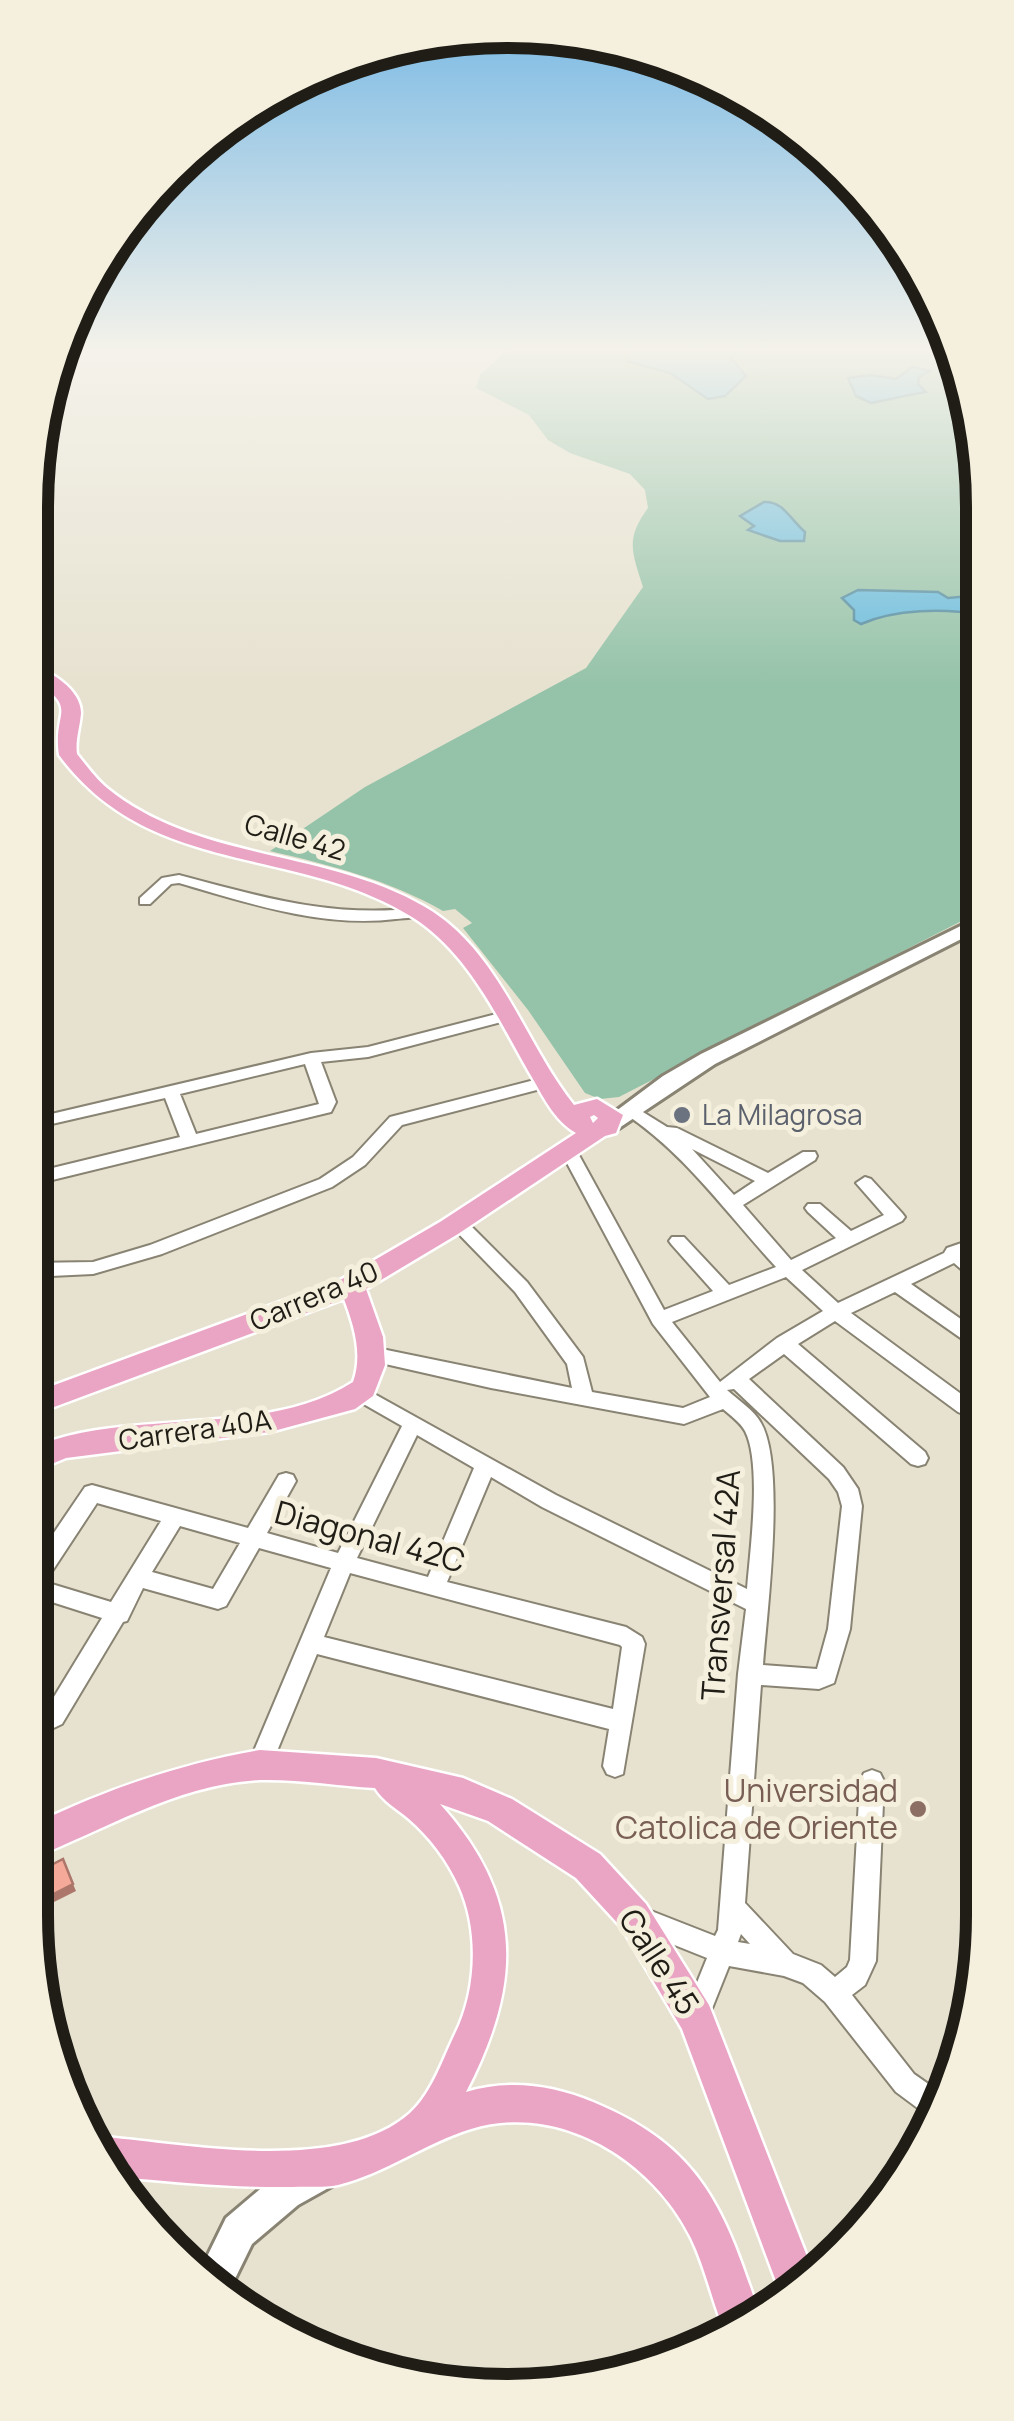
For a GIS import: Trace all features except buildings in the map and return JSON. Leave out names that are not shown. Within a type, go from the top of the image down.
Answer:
[{"type":"main road","name":"Calle 42","points":[[48,682],[68,697],[72,709],[64,744],[68,755],[122,808],[198,840],[370,889],[418,912],[445,931],[468,956],[548,1084],[597,1122]]},
{"type":"main road","name":"Carrera 40","points":[[48,1398],[351,1286],[458,1222],[597,1122],[708,1059],[966,930]]},
{"type":"main road","points":[[351,1286],[372,1354],[367,1382],[360,1393]]},
{"type":"main road","name":"Carrera 40A","points":[[48,1454],[62,1447],[286,1417],[339,1404],[360,1393]]},
{"type":"main road","name":"Calle 45","points":[[48,1834],[116,1802],[196,1776],[260,1765],[376,1773],[463,1794],[500,1810],[588,1866],[634,1916],[696,2018],[793,2274]]},
{"type":"main road","points":[[376,1773],[418,1803],[446,1832],[476,1878],[489,1916],[492,1958],[485,2005],[470,2049],[425,2125]]},
{"type":"main road","points":[[219,2272],[240,2230],[284,2192],[337,2166],[382,2150],[425,2125],[493,2104],[528,2105],[566,2111],[622,2131],[661,2158],[715,2240],[738,2311]]},
{"type":"main road","points":[[117,2157],[251,2169],[337,2166]]},
{"type":"street","points":[[145,901],[167,881],[179,879],[303,914],[356,918],[418,912]]},
{"type":"street","points":[[48,1119],[311,1058],[368,1052],[508,1016]]},
{"type":"street","points":[[320,1076],[368,1052]]},
{"type":"street","points":[[48,1175],[328,1104],[311,1058]]},
{"type":"street","points":[[48,1269],[93,1268],[156,1250],[326,1183],[359,1161],[396,1122],[548,1084]]},
{"type":"street","points":[[170,1090],[190,1141]]},
{"type":"street","points":[[597,1122],[666,1130],[769,1181]]},
{"type":"street","name":"Transversal 42A","points":[[597,1122],[660,1320],[721,1396],[752,1424],[761,1449],[764,1499],[732,1907],[723,1952],[696,2018]]},
{"type":"street","points":[[666,1130],[789,1269],[835,1312],[966,1407]]},
{"type":"street","points":[[732,1204],[808,1156]]},
{"type":"street","points":[[660,1320],[789,1269],[896,1217],[865,1183]]},
{"type":"street","points":[[814,1208],[847,1238]]},
{"type":"street","points":[[458,1222],[521,1287],[576,1362],[584,1399]]},
{"type":"street","points":[[678,1241],[725,1293]]},
{"type":"street","points":[[372,1354],[684,1416],[721,1396],[736,1379],[784,1343],[835,1312],[966,1249]]},
{"type":"street","points":[[953,1254],[966,1264]]},
{"type":"street","points":[[895,1282],[966,1332]]},
{"type":"street","points":[[784,1343],[918,1458]]},
{"type":"street","points":[[736,1379],[836,1473],[848,1489],[852,1524],[839,1629],[826,1676],[819,1679],[748,1674]]},
{"type":"street","points":[[360,1393],[485,1467],[629,1544],[757,1604]]},
{"type":"street","points":[[260,1765],[344,1564],[413,1422]]},
{"type":"street","points":[[434,1588],[485,1467]]},
{"type":"street","points":[[140,1578],[218,1600],[286,1482]]},
{"type":"street","name":"Diagonal 42C","points":[[48,1559],[92,1493],[632,1639],[620,1721]]},
{"type":"street","points":[[48,1709],[119,1614],[176,1516]]},
{"type":"street","points":[[48,1592],[119,1614]]},
{"type":"street","points":[[311,1643],[620,1721],[615,1766]]},
{"type":"street","points":[[834,1993],[856,1976],[863,1960],[872,1781]]},
{"type":"street","points":[[732,1907],[784,1963]]},
{"type":"street","points":[[634,1916],[723,1952],[784,1963],[812,1974],[834,1993],[905,2083],[927,2100]]},
{"type":"green space","points":[[587,459],[964,459],[966,919],[619,1097],[600,1099],[585,1093],[528,1010],[463,928],[472,923],[455,909],[443,911],[380,882],[270,851],[365,787],[586,668],[643,587],[633,537],[648,508],[645,490],[630,474]]},
{"type":"water","points":[[764,502],[786,511],[805,532],[804,541],[780,541],[748,530],[754,526],[740,516]]},
{"type":"water","points":[[858,590],[938,592],[948,598],[966,596],[966,613],[920,611],[861,624],[854,620],[854,610],[842,598]]},
{"type":"place","name":"La Milagrosa","points":[[682,1115]]},
{"type":"place","name":"Universidad Catolica de Oriente","points":[[918,1809]]}]
